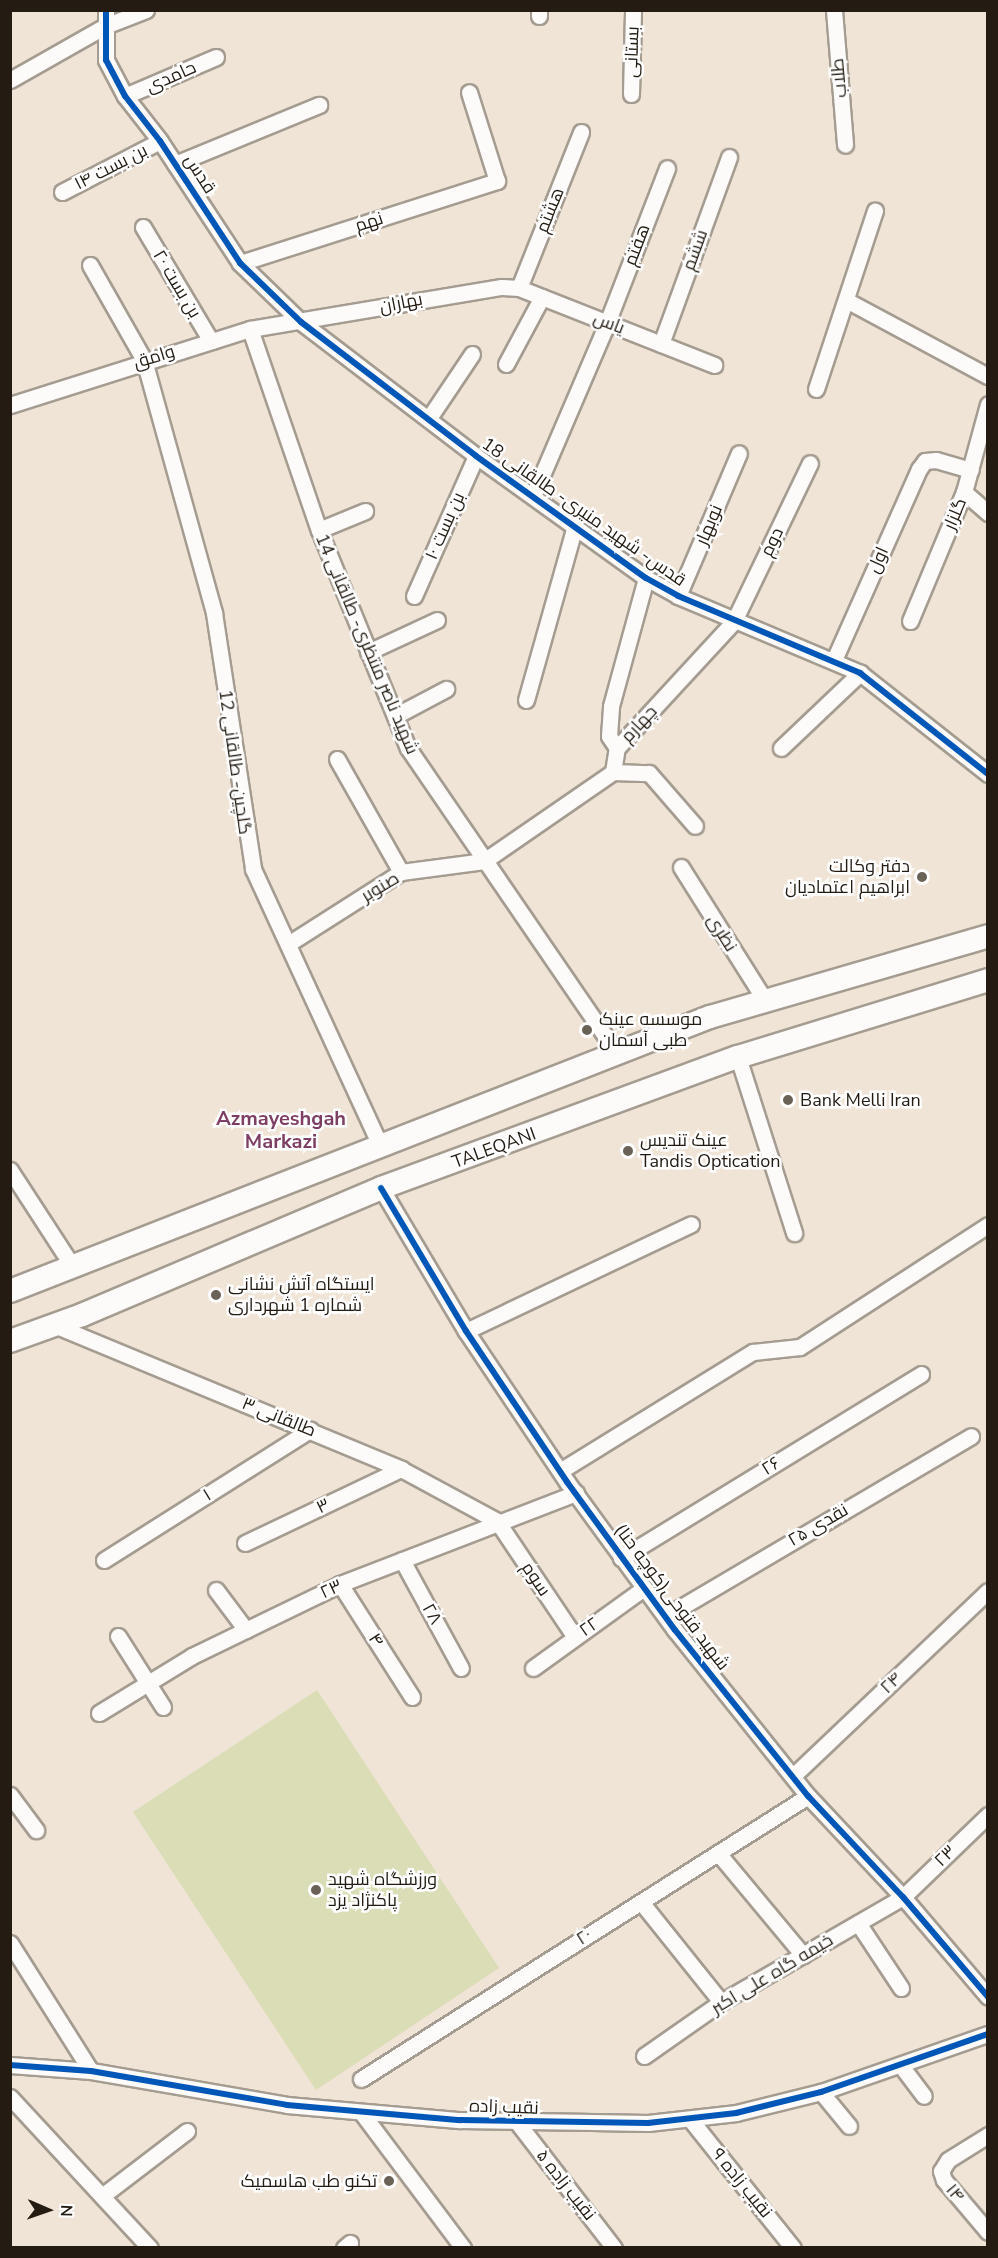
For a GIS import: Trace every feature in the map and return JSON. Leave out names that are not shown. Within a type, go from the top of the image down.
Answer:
[{"type":"main road","points":[[10,1291],[617,1053],[764,999],[987,936]]},
{"type":"main road","name":"TALEQANI","points":[[10,1341],[54,1325],[381,1188],[738,1058],[987,980]]},
{"type":"street","points":[[10,80],[105,18],[146,10]]},
{"type":"street","name":"بستانی","points":[[630,94],[633,10]]},
{"type":"street","name":"طلاب","points":[[834,10],[845,145]]},
{"type":"street","name":"قدس","points":[[105,18],[106,60],[125,96],[160,141],[240,263],[301,322]]},
{"type":"street","name":"حامدی","points":[[125,96],[216,57]]},
{"type":"street","name":"نهم","points":[[240,263],[497,181],[469,92]]},
{"type":"street","points":[[175,164],[319,105]]},
{"type":"street","name":"هشتم","points":[[519,288],[581,132]]},
{"type":"street","name":"بن بست ۱۴","points":[[62,192],[160,141]]},
{"type":"street","name":"ششم","points":[[661,344],[729,157]]},
{"type":"street","name":"هفتم","points":[[533,496],[608,323],[667,168]]},
{"type":"street","points":[[816,389],[875,211]]},
{"type":"street","name":"بن بست ۲۰","points":[[143,227],[211,341]]},
{"type":"street","name":"گلچین- طالقانی 12","points":[[90,265],[144,360],[214,613],[253,869],[380,1145]]},
{"type":"street","name":"یاس","points":[[502,287],[519,288],[714,365]]},
{"type":"street","name":"بهاران","points":[[301,322],[502,287]]},
{"type":"street","points":[[506,364],[542,297]]},
{"type":"street","points":[[846,300],[987,376]]},
{"type":"street","name":"وامق","points":[[10,405],[144,360],[250,329],[301,322]]},
{"type":"street","name":"قدس- شهید منیری- طالقانی 18","points":[[301,322],[476,456],[646,578],[678,596],[734,621],[834,660],[860,673],[987,774]]},
{"type":"street","name":"شهید ناصر منتظری- طالقانی 14","points":[[250,329],[319,530],[408,748],[617,1053]]},
{"type":"street","points":[[429,418],[472,354]]},
{"type":"street","name":"گلزار","points":[[910,621],[964,492],[987,404]]},
{"type":"street","name":"نوبهار","points":[[678,596],[739,453]]},
{"type":"street","name":"بن بست ۱۰","points":[[414,596],[476,456]]},
{"type":"street","name":"اول","points":[[834,660],[925,461],[936,460],[971,470]]},
{"type":"street","name":"دوم","points":[[734,621],[810,463]]},
{"type":"street","points":[[964,492],[987,513]]},
{"type":"street","points":[[319,530],[365,511]]},
{"type":"street","points":[[526,700],[575,526]]},
{"type":"street","points":[[617,748],[609,736],[611,706],[646,578]]},
{"type":"street","points":[[368,652],[437,620]]},
{"type":"street","name":"چهارم","points":[[613,772],[617,748],[734,621]]},
{"type":"street","points":[[781,748],[860,673]]},
{"type":"street","points":[[395,716],[446,689]]},
{"type":"street","points":[[337,759],[401,872]]},
{"type":"street","points":[[484,861],[613,772],[649,772],[695,825]]},
{"type":"street","name":"صنوبر","points":[[288,944],[401,872],[484,861]]},
{"type":"street","name":"نظری","points":[[681,867],[764,999]]},
{"type":"street","points":[[738,1058],[794,1233]]},
{"type":"street","points":[[10,1170],[73,1267]]},
{"type":"street","name":"(کوچه حنا)شهید فتوحی","points":[[381,1188],[466,1331],[621,1558],[794,1775],[808,1796],[903,1897],[986,1992]]},
{"type":"street","points":[[466,1331],[691,1224]]},
{"type":"street","points":[[560,1471],[753,1352],[800,1347],[987,1225]]},
{"type":"street","name":"طالقانی ۳","points":[[54,1325],[400,1468],[497,1521]]},
{"type":"street","name":"۲۶","points":[[621,1558],[921,1374]]},
{"type":"street","name":"۱","points":[[104,1560],[310,1430]]},
{"type":"street","name":"۲۵ نقدی","points":[[666,1616],[971,1436]]},
{"type":"street","name":"۳","points":[[245,1543],[400,1468]]},
{"type":"street","name":"۲۳","points":[[99,1713],[246,1630],[340,1584],[497,1521],[576,1493]]},
{"type":"street","name":"سوم","points":[[497,1521],[575,1637]]},
{"type":"street","name":"۲۸","points":[[402,1560],[461,1668]]},
{"type":"street","name":"۴","points":[[340,1584],[412,1697]]},
{"type":"street","name":"۲۲","points":[[533,1668],[644,1588]]},
{"type":"street","points":[[216,1590],[246,1630]]},
{"type":"street","name":"۲۴","points":[[794,1775],[987,1591]]},
{"type":"street","points":[[118,1636],[163,1707]]},
{"type":"street","points":[[10,1795],[36,1830]]},
{"type":"street","name":"۲۰","points":[[361,2079],[808,1796]]},
{"type":"street","name":"۲۳","points":[[903,1897],[987,1815]]},
{"type":"street","points":[[718,1853],[803,1955]]},
{"type":"street","name":"خیمه گاه علی اکبر","points":[[644,2056],[721,2002],[903,1897]]},
{"type":"street","points":[[641,1902],[721,2002]]},
{"type":"street","points":[[858,1923],[901,1988]]},
{"type":"street","points":[[10,1943],[91,2071]]},
{"type":"street","name":"نقیب زاده","points":[[10,2065],[91,2071],[287,2105],[361,2112],[517,2122],[648,2123],[736,2113],[821,2092],[903,2067],[987,2034]]},
{"type":"street","points":[[903,2067],[924,2096]]},
{"type":"street","points":[[821,2092],[849,2126]]},
{"type":"street","points":[[10,2097],[150,2247]]},
{"type":"street","points":[[361,2112],[463,2247]]},
{"type":"street","name":"نقیب زاده ۹","points":[[690,2119],[793,2247]]},
{"type":"street","name":"نقیب زاده ۵","points":[[517,2122],[614,2247]]},
{"type":"street","points":[[102,2196],[187,2131]]},
{"type":"street","name":"۱۴","points":[[987,2135],[948,2160],[941,2171],[944,2180],[987,2232]]},
{"type":"green space","name":"ورزشگاه شهید پاکنژاد یزد","points":[[317,1690],[499,1968],[316,2090],[133,1812]]},
{"type":"cycle path","points":[[106,10],[106,60],[125,96],[160,141],[240,263],[301,322],[476,456],[646,578],[678,596],[860,673],[988,774]]},
{"type":"cycle path","points":[[381,1188],[466,1331],[567,1482],[675,1630],[808,1796],[903,1897],[988,1997]]},
{"type":"cycle path","points":[[10,2065],[91,2071],[287,2105],[460,2120],[648,2123],[736,2113],[821,2092],[988,2034]]},
{"type":"place","name":"دفتر وکالت ابراهیم اعتمادیان","points":[[922,877]]},
{"type":"place","name":"موسسه عینک طبی آسمان","points":[[587,1030]]},
{"type":"place","name":"Bank Melli Iran","points":[[788,1100]]},
{"type":"place","name":"عینک تندیس Tandis Optication","points":[[628,1151]]},
{"type":"place","name":"ایستگاه آتش نشانی شماره 1 شهرداری","points":[[216,1295]]},
{"type":"place","name":"ورزشگاه شهید پاکنژاد یزد","points":[[316,1890]]},
{"type":"place","name":"تکنو طب هاسمیک","points":[[389,2181]]},
{"type":"district","name":"Azmayeshgah Markazi","points":[[281,1130]]}]
